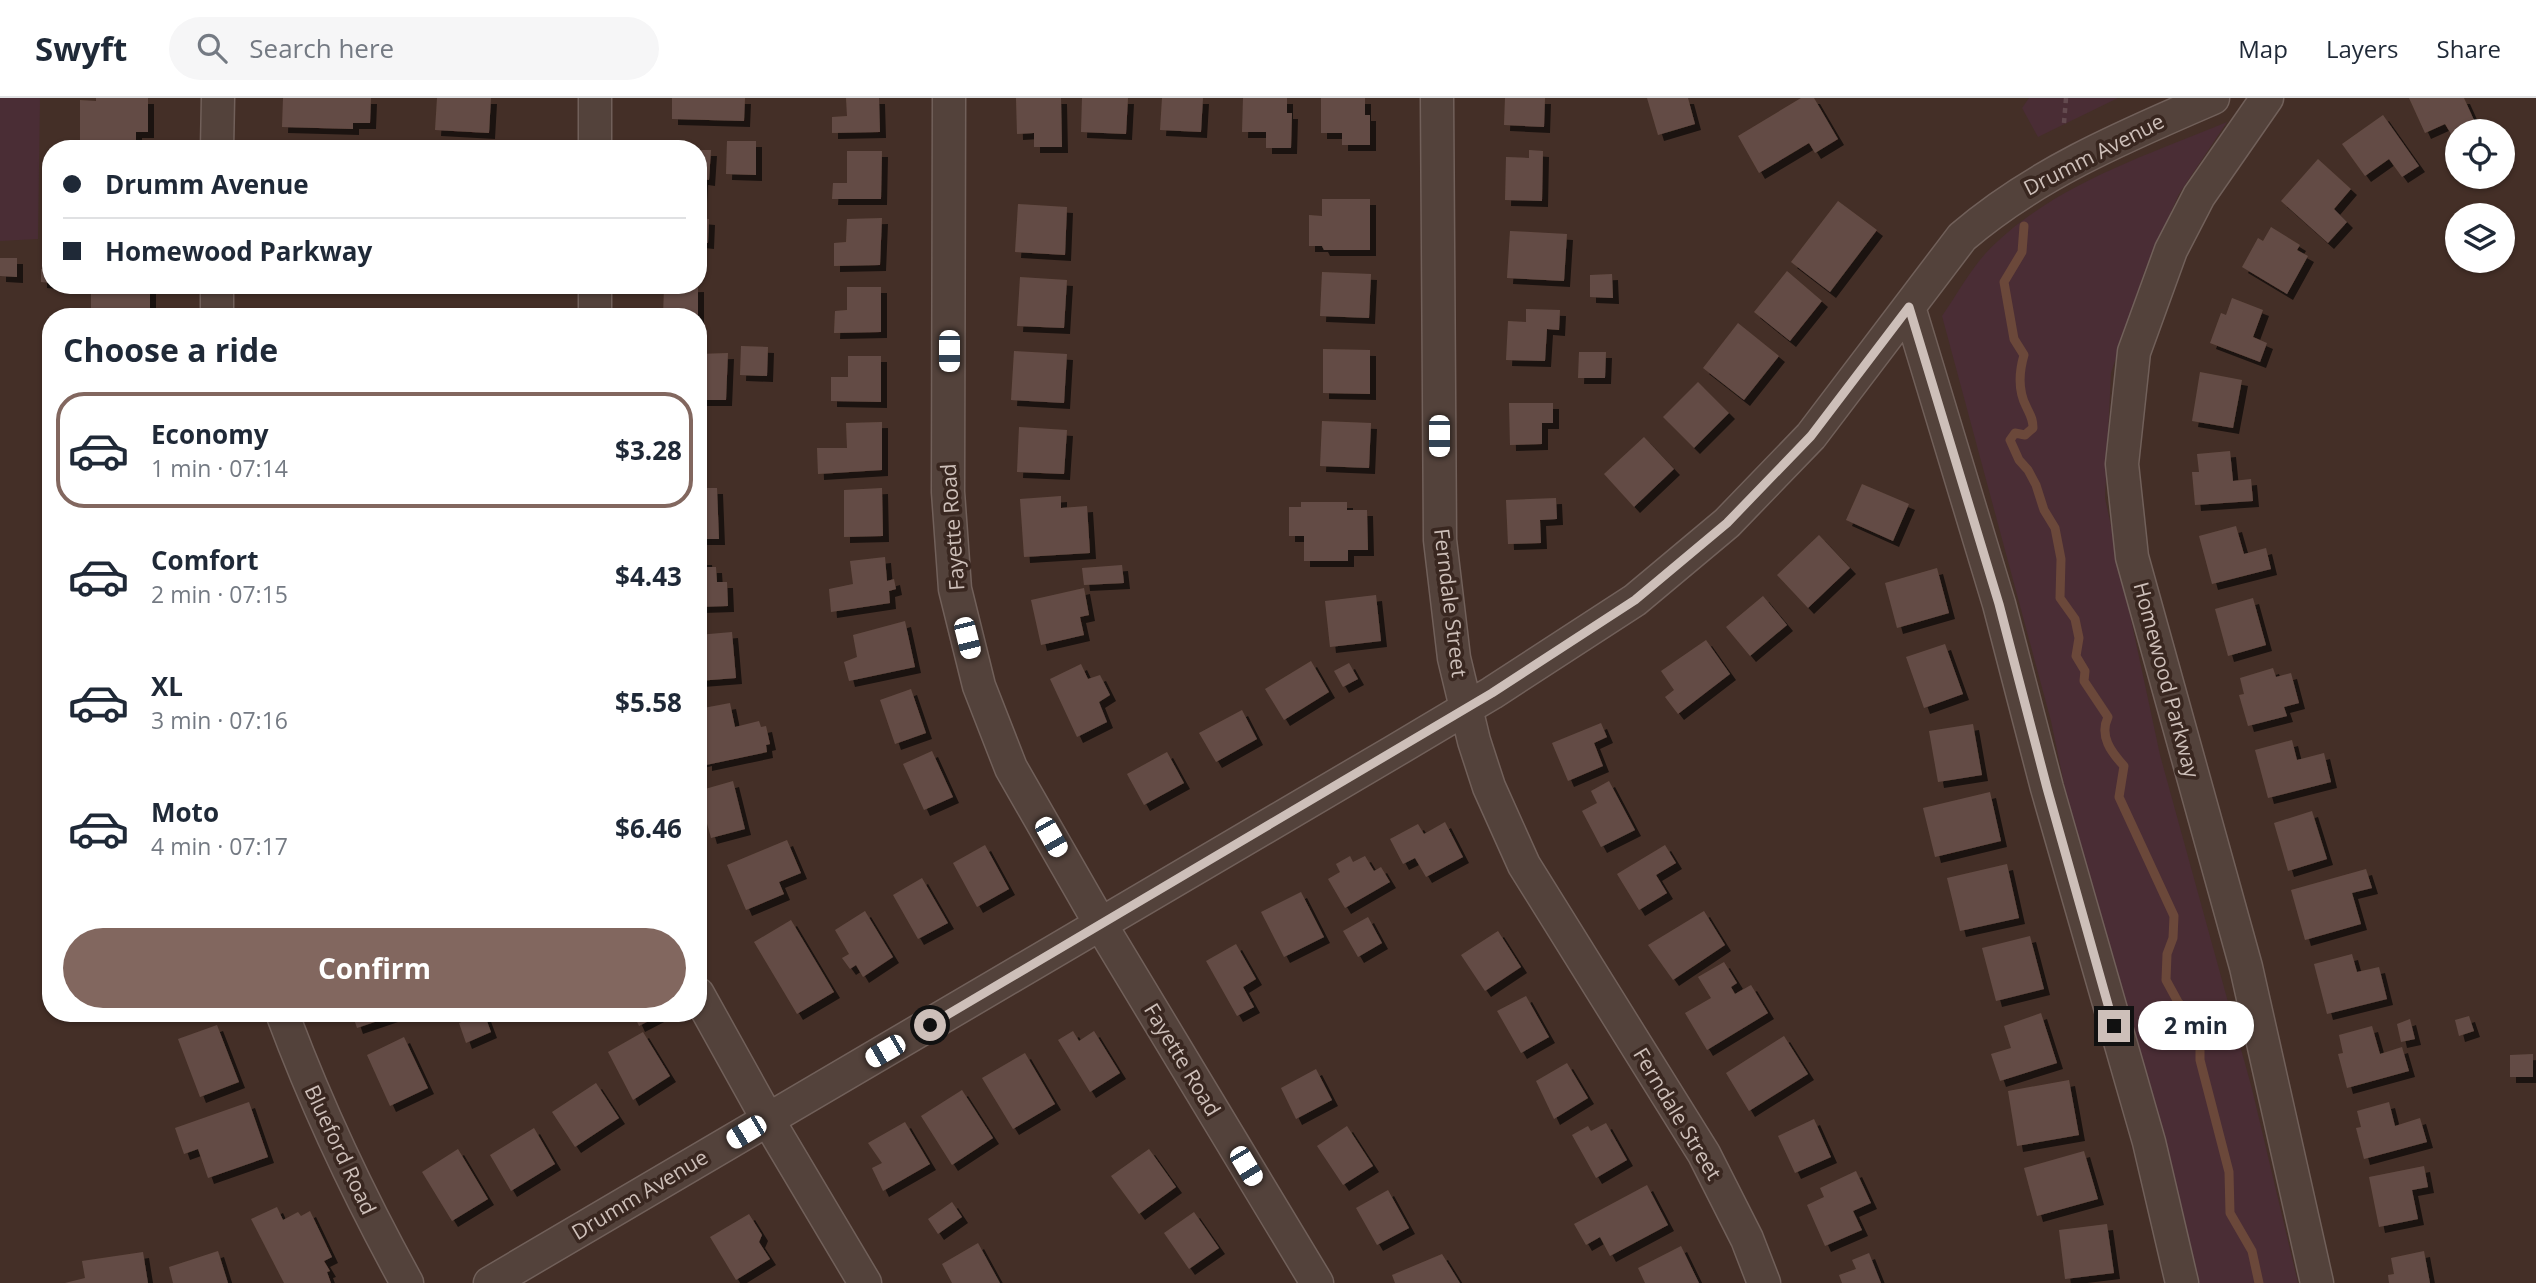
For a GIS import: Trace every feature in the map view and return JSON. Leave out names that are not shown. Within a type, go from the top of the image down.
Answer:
[{"type":"street","points":[[217,140],[218,98]]},
{"type":"street","points":[[595,98],[595,140]]},
{"type":"street","name":"Fayette Road","points":[[949,98],[948,492],[955,589],[979,687],[1011,768],[1101,925],[1317,1283]]},
{"type":"street","name":"Ferndale Street","points":[[1437,98],[1440,540],[1454,659],[1466,708],[1489,787],[1524,865],[1704,1154],[1747,1239],[1764,1283]]},
{"type":"street","name":"Drumm Avenue","points":[[490,1283],[1466,708],[1635,600],[1727,523],[1811,436],[1962,237],[2030,185],[2152,124],[2213,98]]},
{"type":"street","name":"Homewood Parkway","points":[[2267,98],[2199,197],[2171,250],[2134,352],[2122,464],[2132,558],[2246,967],[2317,1283]]},
{"type":"street","points":[[1909,307],[1999,604],[2047,788],[2149,1142],[2182,1283]]},
{"type":"street","points":[[707,1010],[768,1120],[866,1283]]},
{"type":"street","name":"Blueford Road","points":[[285,1022],[300,1064],[334,1141],[364,1205],[407,1283]]},
{"type":"path","points":[[2064,123],[2066,98]]},
{"type":"shaded area","points":[[0,98],[40,98],[38,239],[0,241]]},
{"type":"shaded area","points":[[2029,98],[2118,98],[2038,137],[2022,108]]},
{"type":"shaded area","points":[[2227,122],[2179,194],[2145,270],[2111,373],[2105,498],[2160,755],[2252,1089],[2298,1283],[2193,1283],[2073,827],[2051,721],[1942,316],[1985,254],[2010,230],[2038,210],[2130,161]]},
{"type":"building","points":[[96,98],[148,98],[148,132],[136,132],[136,140],[80,140],[80,100],[96,101]]},
{"type":"building","points":[[283,98],[371,98],[370,123],[353,123],[353,129],[282,127]]},
{"type":"building","points":[[437,98],[491,98],[489,133],[435,130]]},
{"type":"building","points":[[672,98],[745,98],[744,121],[672,119]]},
{"type":"building","points":[[846,98],[879,98],[880,132],[832,133],[832,117],[847,116]]},
{"type":"building","points":[[1016,98],[1061,98],[1062,147],[1034,147],[1034,133],[1017,134]]},
{"type":"building","points":[[1082,98],[1128,98],[1126,134],[1081,132]]},
{"type":"building","points":[[1162,98],[1203,98],[1201,132],[1160,130]]},
{"type":"building","points":[[1243,98],[1287,98],[1287,113],[1292,113],[1291,148],[1266,148],[1266,132],[1242,132]]},
{"type":"building","points":[[1321,98],[1365,98],[1365,115],[1370,115],[1370,145],[1342,145],[1342,133],[1321,133]]},
{"type":"building","points":[[1505,98],[1545,98],[1544,127],[1504,125]]},
{"type":"building","points":[[1647,98],[1688,98],[1695,124],[1658,135]]},
{"type":"building","points":[[1801,98],[1814,98],[1838,139],[1815,153],[1809,143],[1759,173],[1738,136]]},
{"type":"building","points":[[2409,98],[2464,98],[2473,119],[2445,119],[2445,124],[2425,133]]},
{"type":"building","points":[[2383,115],[2419,166],[2402,177],[2389,159],[2365,176],[2342,144]]},
{"type":"building","points":[[727,141],[756,141],[756,175],[726,174]]},
{"type":"building","points":[[707,150],[711,150],[709,180]]},
{"type":"building","points":[[1529,150],[1543,151],[1542,201],[1505,200],[1506,157],[1529,158]]},
{"type":"building","points":[[847,151],[882,151],[881,199],[832,199],[833,183],[847,183]]},
{"type":"building","points":[[2318,159],[2351,189],[2334,209],[2347,222],[2328,243],[2281,201]]},
{"type":"building","points":[[1322,199],[1370,199],[1370,250],[1324,250],[1322,246],[1309,246],[1309,215],[1322,216]]},
{"type":"building","points":[[1838,201],[1877,230],[1830,292],[1791,262]]},
{"type":"building","points":[[1018,204],[1067,207],[1065,255],[1015,252]]},
{"type":"building","points":[[882,218],[880,265],[834,266],[834,243],[846,242],[847,219]]},
{"type":"building","points":[[707,219],[709,219],[707,243]]},
{"type":"building","points":[[2271,227],[2300,245],[2297,250],[2308,256],[2287,294],[2242,267],[2258,238],[2263,241]]},
{"type":"building","points":[[1510,231],[1567,234],[1564,281],[1507,278]]},
{"type":"building","points":[[0,258],[17,258],[17,277],[0,276]]},
{"type":"building","points":[[1787,271],[1822,301],[1790,341],[1754,312]]},
{"type":"building","points":[[1322,272],[1371,274],[1369,318],[1320,316]]},
{"type":"building","points":[[1612,274],[1613,298],[1590,297],[1590,275]]},
{"type":"building","points":[[1020,277],[1067,280],[1064,328],[1017,326]]},
{"type":"building","points":[[847,287],[881,287],[881,332],[834,333],[835,311],[847,310]]},
{"type":"building","points":[[91,294],[150,294],[150,308],[91,308]]},
{"type":"building","points":[[664,294],[698,294],[698,308],[663,308]]},
{"type":"building","points":[[2232,298],[2263,310],[2253,337],[2267,343],[2260,362],[2210,343],[2221,313],[2226,315]]},
{"type":"building","points":[[1526,309],[1560,310],[1559,330],[1547,329],[1545,361],[1506,360],[1508,321],[1526,322]]},
{"type":"building","points":[[1738,323],[1779,356],[1744,400],[1703,368]]},
{"type":"building","points":[[741,346],[768,347],[767,376],[740,375]]},
{"type":"building","points":[[1323,349],[1370,350],[1370,394],[1323,393]]},
{"type":"building","points":[[1014,351],[1067,354],[1064,403],[1011,400]]},
{"type":"building","points":[[1579,352],[1606,352],[1605,378],[1578,378]]},
{"type":"building","points":[[728,353],[726,400],[707,400],[707,354]]},
{"type":"building","points":[[848,356],[881,356],[881,402],[831,401],[831,377],[848,377]]},
{"type":"building","points":[[2200,372],[2242,380],[2233,428],[2192,421]]},
{"type":"building","points":[[1698,382],[1729,413],[1694,448],[1663,417]]},
{"type":"building","points":[[1509,403],[1553,403],[1553,423],[1542,423],[1542,444],[1510,445]]},
{"type":"building","points":[[1322,421],[1371,423],[1369,468],[1320,466]]},
{"type":"building","points":[[882,422],[882,470],[818,474],[817,448],[847,448],[846,423]]},
{"type":"building","points":[[1019,427],[1067,430],[1064,474],[1017,472]]},
{"type":"building","points":[[1644,437],[1674,469],[1634,507],[1604,474]]},
{"type":"building","points":[[2230,451],[2233,481],[2251,479],[2253,501],[2195,505],[2192,472],[2199,472],[2197,454]]},
{"type":"building","points":[[1862,484],[1909,504],[1893,541],[1846,520]]},
{"type":"building","points":[[707,488],[717,488],[719,539],[707,539]]},
{"type":"building","points":[[882,488],[883,536],[844,537],[844,490]]},
{"type":"building","points":[[1061,496],[1061,508],[1087,506],[1090,553],[1024,557],[1020,499]]},
{"type":"building","points":[[1556,498],[1557,519],[1540,520],[1541,543],[1508,544],[1506,500]]},
{"type":"building","points":[[1301,502],[1347,502],[1347,510],[1367,510],[1368,550],[1348,550],[1348,561],[1304,561],[1304,536],[1289,536],[1289,507],[1301,507]]},
{"type":"building","points":[[2236,526],[2244,554],[2266,548],[2271,569],[2212,584],[2199,536]]},
{"type":"building","points":[[1819,535],[1850,568],[1808,608],[1777,575]]},
{"type":"building","points":[[885,557],[887,581],[894,579],[896,589],[889,591],[890,603],[831,612],[829,589],[853,584],[850,561]]},
{"type":"building","points":[[1122,565],[1124,583],[1084,585],[1082,568]]},
{"type":"building","points":[[707,567],[716,567],[717,582],[727,582],[728,606],[707,607]]},
{"type":"building","points":[[1937,568],[1949,613],[1897,628],[1885,583]]},
{"type":"building","points":[[1084,588],[1089,615],[1080,617],[1084,635],[1041,645],[1031,600]]},
{"type":"building","points":[[1376,595],[1381,641],[1330,647],[1325,601]]},
{"type":"building","points":[[1763,596],[1787,625],[1750,656],[1726,627]]},
{"type":"building","points":[[2253,598],[2266,645],[2228,656],[2215,609]]},
{"type":"building","points":[[905,621],[915,667],[849,681],[844,662],[857,657],[853,635]]},
{"type":"building","points":[[732,632],[736,678],[707,680],[707,634]]},
{"type":"building","points":[[1706,640],[1730,674],[1678,714],[1665,697],[1674,690],[1661,671]]},
{"type":"building","points":[[1945,644],[1963,694],[1924,708],[1906,657]]},
{"type":"building","points":[[1311,661],[1329,692],[1284,720],[1265,689]]},
{"type":"building","points":[[1349,663],[1358,679],[1343,687],[1334,671]]},
{"type":"building","points":[[1081,664],[1088,679],[1100,675],[1110,695],[1099,702],[1107,722],[1077,737],[1050,679]]},
{"type":"building","points":[[2273,668],[2276,677],[2291,673],[2299,703],[2284,707],[2287,716],[2248,726],[2239,695],[2244,694],[2240,678]]},
{"type":"building","points":[[911,689],[926,733],[895,744],[880,700]]},
{"type":"building","points":[[730,703],[735,727],[759,721],[761,727],[766,726],[770,744],[766,745],[767,752],[707,765],[707,707]]},
{"type":"building","points":[[1242,710],[1257,739],[1216,762],[1199,733]]},
{"type":"building","points":[[1601,723],[1607,737],[1594,743],[1603,766],[1568,781],[1552,743]]},
{"type":"building","points":[[1973,724],[1982,775],[1938,782],[1929,731]]},
{"type":"building","points":[[2292,740],[2297,760],[2324,753],[2331,782],[2268,798],[2255,750]]},
{"type":"building","points":[[932,751],[953,797],[924,810],[903,764]]},
{"type":"building","points":[[1167,752],[1184,783],[1144,805],[1127,774]]},
{"type":"building","points":[[733,781],[745,829],[711,838],[707,824],[707,788]]},
{"type":"building","points":[[1609,781],[1635,830],[1601,847],[1582,811],[1597,803],[1591,791]]},
{"type":"building","points":[[1990,792],[2001,841],[1935,857],[1923,808]]},
{"type":"building","points":[[2312,811],[2327,859],[2288,871],[2274,823]]},
{"type":"building","points":[[1445,822],[1463,857],[1426,877],[1415,858],[1403,864],[1390,839],[1418,824],[1424,834]]},
{"type":"building","points":[[787,840],[801,873],[779,882],[784,894],[746,910],[727,865]]},
{"type":"building","points":[[985,845],[1009,889],[977,907],[953,863]]},
{"type":"building","points":[[1665,845],[1676,863],[1656,875],[1667,893],[1639,910],[1617,874]]},
{"type":"building","points":[[1350,856],[1353,862],[1365,856],[1374,871],[1381,867],[1390,882],[1345,908],[1328,879],[1340,872],[1336,864]]},
{"type":"building","points":[[2007,864],[2019,918],[1960,931],[1947,878]]},
{"type":"building","points":[[2366,869],[2372,888],[2352,893],[2361,924],[2305,940],[2291,890]]},
{"type":"building","points":[[922,878],[948,923],[918,939],[893,895]]},
{"type":"building","points":[[1301,892],[1324,937],[1284,957],[1261,912]]},
{"type":"building","points":[[865,911],[893,957],[863,977],[856,965],[850,969],[842,958],[849,954],[835,930]]},
{"type":"building","points":[[1704,911],[1725,945],[1673,980],[1648,945]]},
{"type":"building","points":[[1368,917],[1382,943],[1358,957],[1343,931]]},
{"type":"building","points":[[791,920],[834,992],[797,1014],[754,942]]},
{"type":"building","points":[[1498,931],[1521,967],[1485,991],[1461,955]]},
{"type":"building","points":[[2030,936],[2044,989],[1996,1001],[1982,948]]},
{"type":"building","points":[[1236,944],[1256,979],[1243,987],[1254,1007],[1237,1016],[1206,961]]},
{"type":"building","points":[[2352,954],[2357,972],[2379,967],[2387,999],[2327,1014],[2314,964]]},
{"type":"building","points":[[1724,962],[1737,983],[1731,987],[1735,994],[1751,985],[1768,1013],[1707,1050],[1685,1013],[1711,998],[1698,977]]},
{"type":"building","points":[[1526,996],[1549,1037],[1521,1053],[1497,1011]]},
{"type":"building","points":[[2041,1013],[2057,1063],[2000,1081],[1991,1054],[2011,1048],[2004,1026]]},
{"type":"building","points":[[2469,1016],[2474,1031],[2459,1036],[2455,1020]]},
{"type":"building","points":[[2410,1019],[2415,1039],[2401,1042],[2397,1024]]},
{"type":"building","points":[[355,1022],[375,1022],[357,1028]]},
{"type":"building","points":[[487,1022],[491,1032],[466,1043],[459,1023]]},
{"type":"building","points":[[217,1025],[239,1082],[200,1097],[178,1039]]},
{"type":"building","points":[[2372,1026],[2380,1054],[2402,1047],[2409,1071],[2347,1088],[2338,1054],[2343,1053],[2339,1035]]},
{"type":"building","points":[[1073,1031],[1079,1041],[1094,1031],[1120,1073],[1090,1092],[1058,1040]]},
{"type":"building","points":[[643,1032],[670,1076],[633,1100],[608,1052]]},
{"type":"building","points":[[1784,1036],[1808,1074],[1749,1111],[1726,1073]]},
{"type":"building","points":[[404,1037],[428,1088],[390,1106],[367,1055]]},
{"type":"building","points":[[1025,1053],[1055,1104],[1013,1129],[982,1078]]},
{"type":"building","points":[[2533,1054],[2533,1077],[2510,1077],[2510,1055]]},
{"type":"building","points":[[1567,1063],[1588,1098],[1554,1119],[1536,1081]]},
{"type":"building","points":[[1316,1069],[1332,1100],[1296,1119],[1281,1088]]},
{"type":"building","points":[[2069,1080],[2079,1135],[2017,1146],[2008,1091]]},
{"type":"building","points":[[596,1083],[619,1118],[575,1147],[552,1112]]},
{"type":"building","points":[[962,1090],[993,1138],[952,1165],[921,1116]]},
{"type":"building","points":[[249,1102],[268,1157],[208,1178],[198,1149],[184,1154],[175,1128]]},
{"type":"building","points":[[2389,1102],[2395,1126],[2420,1118],[2427,1142],[2364,1159],[2356,1128],[2361,1127],[2357,1111]]},
{"type":"building","points":[[1814,1119],[1831,1157],[1795,1173],[1778,1136]]},
{"type":"building","points":[[905,1122],[930,1164],[883,1191],[872,1168],[882,1163],[868,1143]]},
{"type":"building","points":[[1606,1123],[1627,1160],[1596,1178],[1572,1135],[1588,1126],[1591,1131]]},
{"type":"building","points":[[1347,1126],[1373,1166],[1343,1185],[1317,1146]]},
{"type":"building","points":[[534,1128],[555,1164],[511,1191],[490,1155]]},
{"type":"building","points":[[458,1149],[488,1199],[452,1221],[422,1172]]},
{"type":"building","points":[[1149,1149],[1176,1187],[1139,1214],[1111,1176]]},
{"type":"building","points":[[2084,1151],[2098,1199],[2037,1216],[2024,1168]]},
{"type":"building","points":[[2424,1166],[2428,1187],[2412,1190],[2418,1219],[2379,1227],[2369,1177]]},
{"type":"building","points":[[1856,1171],[1871,1203],[1853,1211],[1862,1230],[1825,1246],[1807,1205],[1824,1197],[1820,1188]]},
{"type":"building","points":[[1647,1185],[1668,1225],[1610,1256],[1600,1237],[1586,1245],[1574,1224]]},
{"type":"building","points":[[1388,1190],[1409,1228],[1377,1245],[1356,1208]]},
{"type":"building","points":[[952,1202],[962,1217],[938,1234],[928,1219]]},
{"type":"building","points":[[277,1207],[283,1220],[298,1212],[301,1216],[310,1211],[332,1257],[324,1261],[330,1271],[327,1272],[331,1283],[284,1283],[251,1219]]},
{"type":"building","points":[[1194,1212],[1219,1248],[1189,1269],[1164,1233]]},
{"type":"building","points":[[749,1214],[762,1235],[759,1242],[770,1259],[736,1280],[710,1237]]},
{"type":"building","points":[[2107,1224],[2114,1273],[2065,1279],[2059,1230]]},
{"type":"building","points":[[978,1243],[1000,1283],[952,1283],[942,1264]]},
{"type":"building","points":[[1681,1246],[1699,1283],[1645,1283],[1638,1268]]},
{"type":"building","points":[[218,1251],[228,1283],[173,1283],[169,1267]]},
{"type":"building","points":[[2424,1251],[2430,1283],[2389,1283],[2388,1275],[2394,1274],[2391,1258]]},
{"type":"building","points":[[143,1252],[148,1283],[65,1283],[85,1278],[82,1261]]},
{"type":"building","points":[[1869,1253],[1881,1283],[1842,1283],[1839,1275],[1856,1269],[1852,1260]]},
{"type":"building","points":[[1442,1254],[1460,1283],[1395,1283],[1392,1275]]},
{"type":"waterway","points":[[2024,226],[2022,252],[2004,282],[2014,339],[2024,355],[2020,374],[2021,387],[2033,428],[2025,435],[2015,433],[2010,440],[2019,460],[2036,485],[2044,510],[2055,528],[2061,559],[2060,598],[2075,619],[2079,638],[2076,656],[2085,671],[2084,681],[2108,717],[2105,731],[2108,743],[2124,766],[2119,797],[2174,916],[2173,938],[2167,954],[2166,980],[2178,1002],[2200,1025],[2200,1060],[2229,1172],[2230,1213],[2252,1251],[2259,1283]]},
{"type":"route","points":[[930,1025],[1492,693],[1635,600],[1727,523],[1811,436],[1909,307],[1999,604],[2114,1026]]}]
